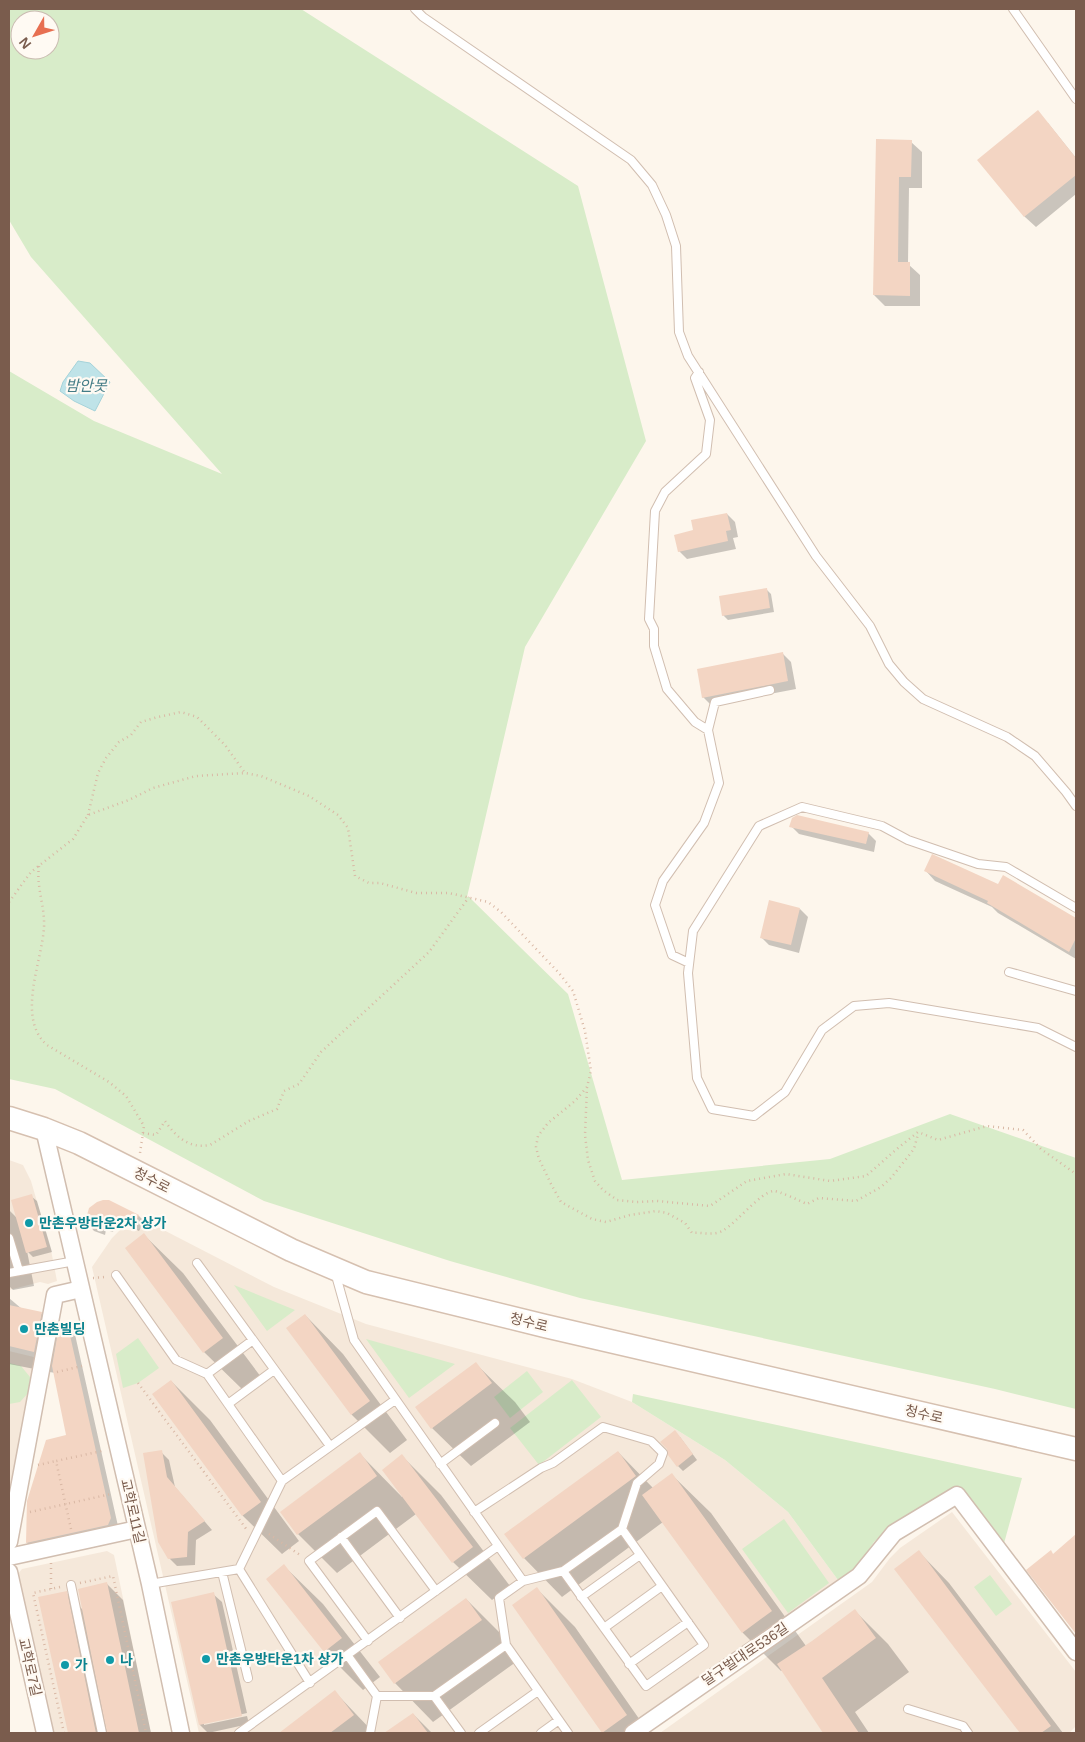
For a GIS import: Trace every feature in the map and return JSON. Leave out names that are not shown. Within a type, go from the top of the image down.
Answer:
[{"type":"main road","name":"청수로","points":[[9,1118],[79,1143],[291,1250],[366,1282],[545,1326],[1076,1449]]},
{"type":"street","name":"교학로11길","points":[[44,1129],[75,1261],[85,1284],[181,1733]]},
{"type":"street","points":[[9,1542],[55,1295],[85,1284]]},
{"type":"street","name":"달구벌대로536길","points":[[632,1733],[859,1576],[894,1533],[957,1495],[1076,1652]]},
{"type":"street","points":[[9,1557],[137,1529]]},
{"type":"street","name":"교학로7길","points":[[9,1572],[45,1733]]},
{"type":"lane","points":[[415,9],[422,17],[631,160],[652,185],[666,215],[676,246],[679,332],[688,356],[816,556],[870,626],[889,664],[904,682],[923,699],[1007,737],[1035,756],[1076,806]]},
{"type":"lane","points":[[1013,9],[1076,99]]},
{"type":"lane","points":[[699,372],[696,378],[710,420],[706,454],[664,492],[654,511],[649,619],[654,629],[654,646],[667,690],[695,722],[708,730]]},
{"type":"lane","points":[[689,963],[672,955],[655,905],[663,881],[704,823],[719,782],[708,730],[715,702],[770,690]]},
{"type":"lane","points":[[1076,908],[1006,867],[978,864],[908,840],[882,826],[802,807],[759,826],[693,931],[688,974],[697,1078],[712,1110],[754,1116],[784,1092],[822,1030],[854,1006],[889,1003],[1038,1028],[1076,1047]]},
{"type":"lane","points":[[1010,972],[1076,991]]},
{"type":"lane","points":[[9,1238],[19,1271]]},
{"type":"lane","points":[[9,1273],[75,1261]]},
{"type":"lane","points":[[197,1263],[330,1446]]},
{"type":"lane","points":[[333,1268],[354,1340],[523,1581]]},
{"type":"lane","points":[[116,1275],[176,1360],[207,1374],[282,1481]]},
{"type":"lane","points":[[207,1374],[253,1340]]},
{"type":"lane","points":[[228,1404],[274,1370]]},
{"type":"lane","points":[[239,1569],[282,1481],[396,1400]]},
{"type":"lane","points":[[440,1464],[495,1423]]},
{"type":"lane","points":[[474,1512],[541,1468],[553,1463],[603,1427],[651,1441],[664,1453],[659,1464],[637,1482],[622,1529],[563,1571],[523,1581],[499,1598],[506,1645],[568,1733]]},
{"type":"lane","points":[[368,1641],[309,1561],[341,1537],[377,1511],[436,1591]]},
{"type":"lane","points":[[563,1571],[646,1686],[704,1645],[622,1529]]},
{"type":"lane","points":[[341,1537],[400,1618]]},
{"type":"lane","points":[[239,1733],[498,1546]]},
{"type":"lane","points":[[581,1597],[640,1555]]},
{"type":"lane","points":[[150,1584],[239,1569]]},
{"type":"lane","points":[[239,1569],[310,1683]]},
{"type":"lane","points":[[222,1572],[248,1678]]},
{"type":"lane","points":[[71,1585],[102,1733]]},
{"type":"lane","points":[[604,1628],[662,1586]]},
{"type":"lane","points":[[629,1664],[688,1622]]},
{"type":"lane","points":[[377,1696],[434,1696],[506,1645]]},
{"type":"lane","points":[[348,1656],[377,1696],[370,1733]]},
{"type":"lane","points":[[479,1733],[538,1691]]},
{"type":"lane","points":[[434,1696],[461,1733]]},
{"type":"lane","points":[[908,1710],[963,1726],[968,1733]]},
{"type":"lane","points":[[541,1733],[559,1720]]},
{"type":"path","points":[[9,902],[32,872],[73,839],[88,815],[98,773],[106,758],[119,742],[131,735],[141,722],[181,712],[197,717],[215,735],[246,773]]},
{"type":"path","points":[[88,815],[130,800],[153,788],[196,776],[246,773],[260,776],[309,796],[338,815],[348,828],[355,876],[369,883],[416,893],[449,893],[488,902],[501,912],[573,991],[585,1032],[591,1071],[587,1087],[586,1135],[588,1160],[595,1181],[603,1190],[618,1200],[636,1202],[657,1201],[710,1206],[747,1181],[786,1174],[830,1181],[866,1176],[918,1132]]},
{"type":"path","points":[[39,866],[38,876],[44,926],[32,994],[36,1032],[47,1045],[122,1091],[144,1126],[138,1172]]},
{"type":"path","points":[[143,1133],[156,1135],[165,1121],[174,1134],[181,1139],[189,1143],[204,1146],[210,1145],[249,1122],[277,1109],[284,1092],[299,1084],[321,1052],[429,952],[469,897]]},
{"type":"path","points":[[587,1087],[575,1101],[548,1123],[538,1136],[536,1147],[551,1184],[561,1202],[592,1219],[606,1222],[630,1215],[656,1211],[667,1213],[685,1223],[692,1233],[715,1234],[723,1231],[743,1215],[765,1193],[776,1191],[807,1204],[819,1198],[856,1201],[881,1187],[891,1178],[914,1149],[918,1132]]},
{"type":"path","points":[[918,1132],[938,1140],[987,1126],[1023,1130],[1041,1149],[1076,1174]]},
{"type":"path","points":[[85,1284],[116,1275]]},
{"type":"path","points":[[41,1376],[82,1366]]},
{"type":"path","points":[[138,1383],[253,1539]]},
{"type":"path","points":[[74,1543],[56,1462],[102,1451]]},
{"type":"path","points":[[14,1515],[111,1494]]},
{"type":"path","points":[[259,1528],[309,1561]]},
{"type":"path","points":[[51,1563],[51,1589]]},
{"type":"shaded area","points":[[9,1160],[23,1165],[31,1181],[51,1250],[57,1281],[48,1284],[40,1282],[9,1290]]},
{"type":"shaded area","points":[[150,1223],[274,1287],[366,1324],[572,1379],[632,1402],[725,1460],[788,1512],[838,1580],[622,1733],[199,1733],[92,1267],[112,1238],[121,1229],[135,1231]]},
{"type":"shaded area","points":[[9,1351],[38,1358],[9,1509]]},
{"type":"shaded area","points":[[952,1512],[1076,1672],[1076,1726],[1069,1733],[660,1733],[872,1582],[900,1548]]},
{"type":"shaded area","points":[[107,1551],[114,1555],[151,1733],[52,1733],[17,1575],[22,1569]]},
{"type":"green space","points":[[9,9],[301,9],[578,186],[646,441],[525,647],[467,897],[568,994],[622,1180],[830,1159],[950,1114],[1076,1158],[1076,1409],[995,1389],[580,1298],[450,1261],[264,1201],[55,1089],[9,1079],[9,371],[94,421],[222,474],[31,257],[9,220]]},
{"type":"green space","points":[[234,1285],[295,1310],[267,1331]]},
{"type":"green space","points":[[138,1338],[159,1368],[138,1383],[123,1388],[116,1354]]},
{"type":"green space","points":[[366,1339],[455,1364],[409,1398]]},
{"type":"green space","points":[[9,1363],[21,1366],[30,1377],[29,1392],[20,1402],[9,1404]]},
{"type":"green space","points":[[527,1371],[543,1392],[510,1418],[494,1397]]},
{"type":"green space","points":[[572,1380],[601,1417],[539,1465],[510,1428]]},
{"type":"green space","points":[[633,1394],[1022,1478],[1003,1547],[955,1487],[892,1526],[874,1542],[857,1567],[838,1580],[788,1512],[725,1460],[632,1402]]},
{"type":"green space","points":[[784,1519],[829,1583],[788,1613],[742,1549]]},
{"type":"green space","points":[[990,1575],[1012,1604],[996,1616],[974,1587]]},
{"type":"water","name":"밤안못","points":[[78,361],[90,363],[110,382],[95,411],[74,401],[60,391],[63,382]]},
{"type":"building","points":[[1038,110],[1076,158],[1076,175],[1024,217],[977,160]]},
{"type":"building","points":[[876,139],[912,140],[911,177],[899,177],[898,262],[910,262],[910,296],[873,295]]},
{"type":"building","points":[[727,513],[731,530],[726,531],[728,541],[678,552],[674,535],[693,530],[691,520]]},
{"type":"building","points":[[767,588],[770,608],[722,616],[719,596]]},
{"type":"building","points":[[783,652],[788,681],[702,698],[697,669]]},
{"type":"building","points":[[797,815],[869,832],[866,844],[789,827],[792,818]]},
{"type":"building","points":[[932,854],[998,884],[1003,875],[1076,918],[1076,938],[1069,952],[987,903],[988,901],[924,871]]},
{"type":"building","points":[[769,900],[800,908],[791,945],[760,938]]},
{"type":"building","name":"만촌우방타운2차 상가","points":[[32,1194],[47,1247],[26,1253],[11,1200]]},
{"type":"building","points":[[103,1200],[109,1200],[139,1215],[134,1227],[112,1216],[107,1228],[101,1225],[100,1230],[88,1226],[90,1220],[86,1219],[89,1208]]},
{"type":"building","points":[[144,1233],[223,1338],[203,1353],[125,1248]]},
{"type":"building","name":"만촌빌딩","points":[[9,1305],[42,1312],[34,1352],[9,1346]]},
{"type":"building","points":[[305,1314],[370,1401],[351,1415],[286,1328]]},
{"type":"building","points":[[67,1322],[111,1518],[108,1525],[26,1543],[27,1501],[46,1440],[66,1435],[52,1366],[59,1326]]},
{"type":"building","points":[[476,1362],[492,1383],[431,1429],[415,1407]]},
{"type":"building","points":[[171,1380],[261,1502],[242,1516],[152,1394]]},
{"type":"building","points":[[675,1430],[693,1454],[677,1467],[668,1455],[667,1449],[660,1442]]},
{"type":"building","points":[[162,1450],[167,1477],[205,1521],[188,1532],[187,1557],[168,1559],[158,1542],[143,1453]]},
{"type":"building","points":[[618,1451],[636,1476],[523,1559],[504,1534]]},
{"type":"building","points":[[360,1452],[377,1476],[297,1535],[280,1512]]},
{"type":"building","points":[[402,1454],[473,1547],[452,1563],[382,1470]]},
{"type":"building","points":[[672,1473],[772,1611],[742,1633],[642,1495]]},
{"type":"building","points":[[1076,1534],[1076,1634],[1026,1570],[1051,1550],[1053,1554]]},
{"type":"building","points":[[919,1550],[1051,1726],[1041,1733],[1020,1733],[894,1569]]},
{"type":"building","points":[[284,1564],[342,1638],[324,1652],[266,1579]]},
{"type":"building","name":"나","points":[[107,1582],[139,1733],[107,1733],[78,1589]]},
{"type":"building","points":[[537,1587],[627,1715],[602,1733],[512,1605]]},
{"type":"building","name":"가","points":[[67,1591],[96,1733],[68,1733],[38,1597]]},
{"type":"building","name":"만촌우방타운1차 상가","points":[[214,1592],[242,1716],[199,1725],[171,1602]]},
{"type":"building","points":[[466,1598],[482,1620],[394,1684],[378,1662]]},
{"type":"building","points":[[855,1609],[876,1638],[822,1678],[859,1733],[823,1733],[777,1664]]},
{"type":"building","points":[[335,1690],[354,1715],[330,1733],[279,1733]]},
{"type":"building","points":[[413,1713],[428,1733],[384,1733]]},
{"type":"place","name":"만촌우방타운2차 상가","points":[[29,1223]]},
{"type":"place","name":"만촌빌딩","points":[[24,1329]]},
{"type":"place","name":"만촌우방타운1차 상가","points":[[206,1659]]},
{"type":"place","name":"나","points":[[110,1660]]},
{"type":"place","name":"가","points":[[65,1665]]}]
